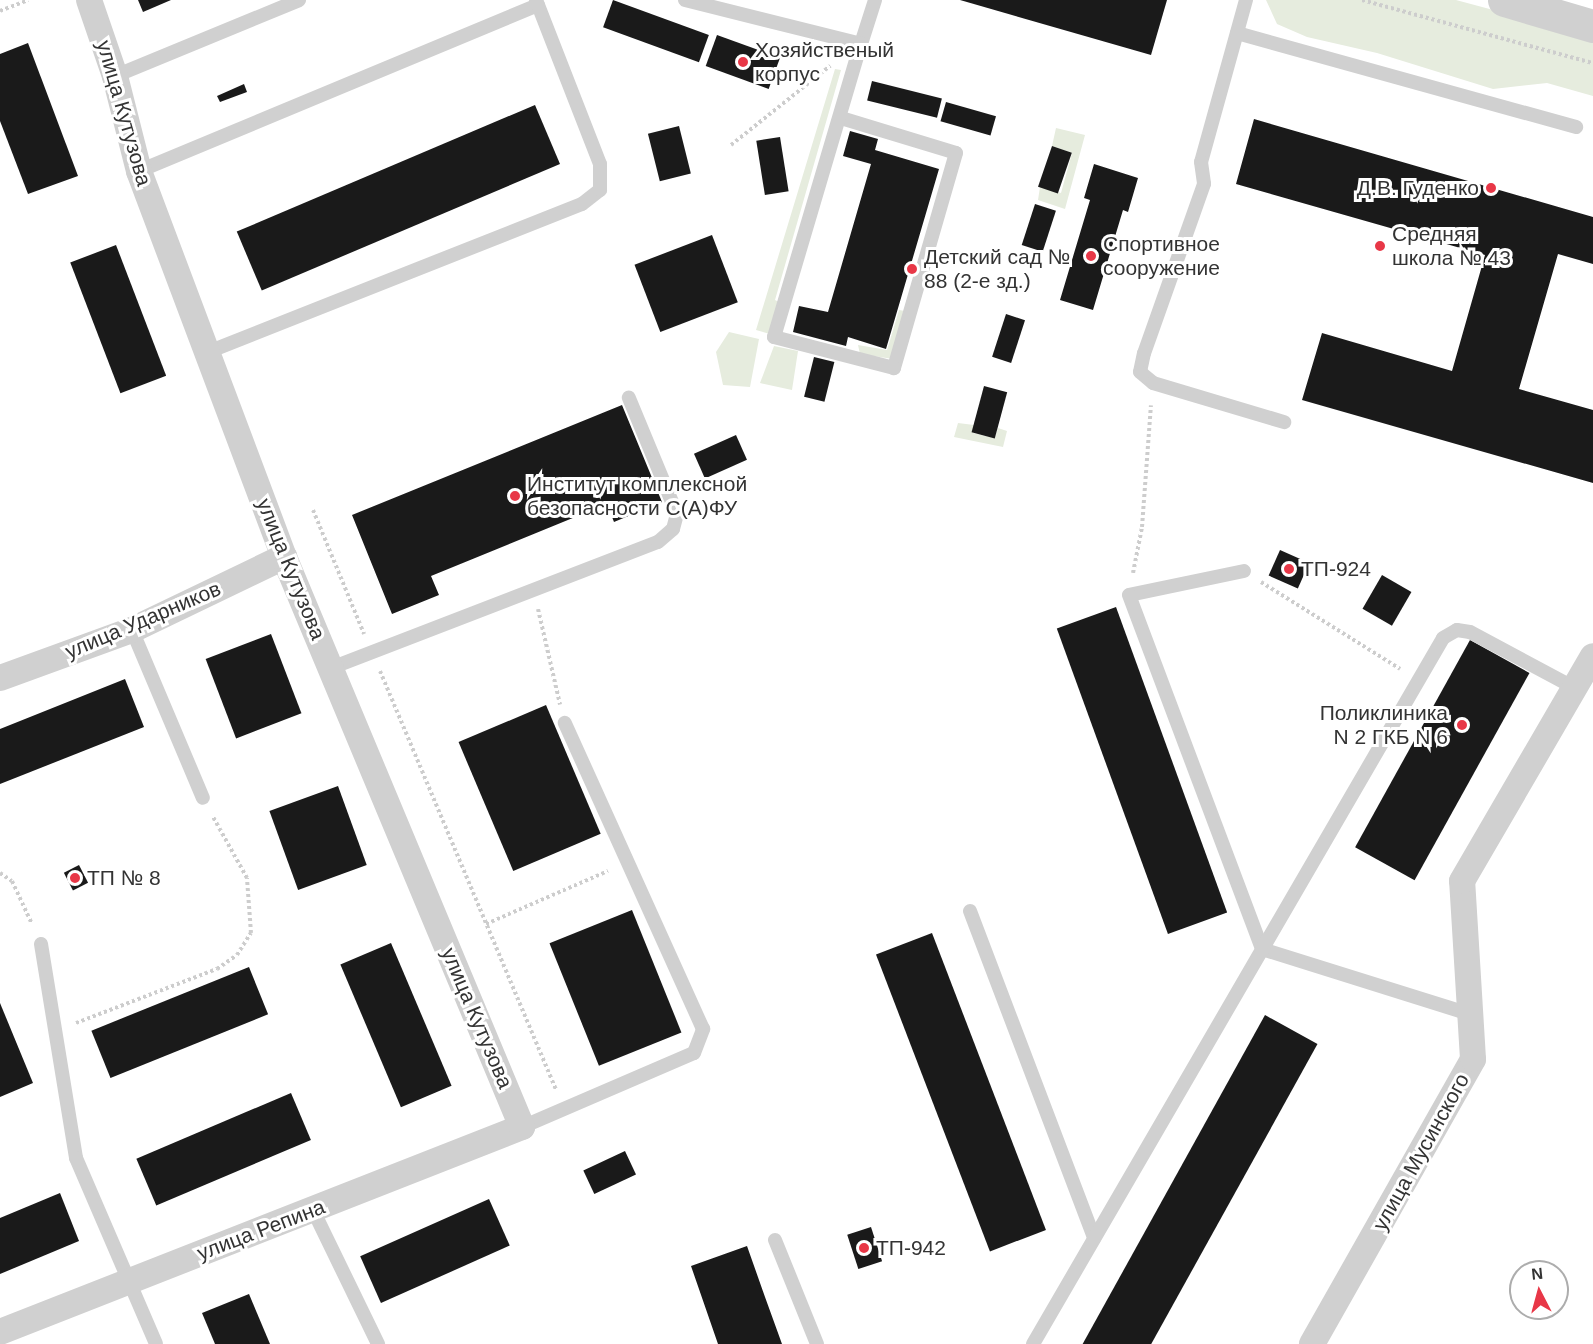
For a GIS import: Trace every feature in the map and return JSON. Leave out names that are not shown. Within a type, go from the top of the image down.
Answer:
[{"type":"street","name":"улица Кутузова","points":[[88,0],[115,76],[139,171],[284,557],[522,1127]]},
{"type":"street","points":[[1504,0],[1593,26]]},
{"type":"street","name":"улица Ударников","points":[[0,678],[132,630],[284,557]]},
{"type":"street","name":"улица Мусинского","points":[[1312,1344],[1473,1059],[1472,1016],[1463,945],[1462,881],[1593,656]]},
{"type":"street","name":"улица Репина","points":[[0,1332],[522,1127]]},
{"type":"lane","points":[[115,76],[299,0]]},
{"type":"lane","points":[[686,0],[860,47]]},
{"type":"lane","points":[[841,118],[956,153],[894,368],[774,337],[875,0]]},
{"type":"lane","points":[[1246,0],[1201,162],[1204,184],[1144,353],[1140,372],[1153,383],[1284,422]]},
{"type":"lane","points":[[139,171],[537,3],[600,164],[600,190],[582,204],[208,352]]},
{"type":"lane","points":[[1237,33],[1576,127]]},
{"type":"lane","points":[[331,668],[533,588],[658,542],[673,529],[677,514],[629,398]]},
{"type":"lane","points":[[1244,571],[1129,595],[1262,949]]},
{"type":"lane","points":[[132,630],[203,798]]},
{"type":"lane","points":[[1033,1344],[1416,679],[1443,638],[1456,630],[1470,632],[1575,688]]},
{"type":"lane","points":[[522,1127],[672,1065],[700,1046],[703,1029],[565,723]]},
{"type":"lane","points":[[970,911],[1094,1238]]},
{"type":"lane","points":[[41,944],[76,1158],[132,1281],[156,1344]]},
{"type":"lane","points":[[1262,949],[1472,1016]]},
{"type":"lane","points":[[313,1210],[378,1344]]},
{"type":"lane","points":[[775,1240],[817,1344]]},
{"type":"path","points":[[0,11],[28,0]]},
{"type":"path","points":[[1362,0],[1593,63]]},
{"type":"path","points":[[731,145],[837,60],[860,47]]},
{"type":"path","points":[[1129,595],[1142,527],[1153,383]]},
{"type":"path","points":[[313,510],[565,1110]]},
{"type":"path","points":[[1244,571],[1416,679]]},
{"type":"path","points":[[533,588],[565,723]]},
{"type":"path","points":[[56,1031],[217,969],[237,955],[251,933],[248,879],[203,798]]},
{"type":"path","points":[[486,924],[628,862]]},
{"type":"path","points":[[0,873],[12,881],[41,944]]},
{"type":"shaded area","points":[[1266,0],[1456,0],[1497,11],[1593,43],[1593,96],[1547,83],[1493,89],[1377,53],[1307,37],[1277,24]]},
{"type":"shaded area","points":[[835,69],[841,70],[775,300],[779,302],[770,334],[756,330]]},
{"type":"shaded area","points":[[1056,128],[1085,135],[1065,209],[1038,200],[1040,187],[1061,193],[1072,153],[1052,146]]},
{"type":"shaded area","points":[[899,310],[905,311],[893,359],[860,354],[858,345],[887,350]]},
{"type":"shaded area","points":[[729,332],[759,339],[750,387],[723,385],[716,352]]},
{"type":"shaded area","points":[[774,346],[798,351],[792,390],[760,383]]},
{"type":"shaded area","points":[[958,423],[974,425],[973,433],[995,438],[998,428],[1007,431],[1003,447],[954,437]]},
{"type":"building","points":[[138,0],[171,0],[143,12]]},
{"type":"building","points":[[613,0],[709,35],[699,62],[603,27]]},
{"type":"building","points":[[960,0],[1167,0],[1151,55]]},
{"type":"building","name":"Хозяйственый корпус","points":[[717,35],[780,58],[769,89],[706,66]]},
{"type":"building","points":[[28,43],[78,176],[28,194],[0,121],[0,54]]},
{"type":"building","points":[[872,81],[942,98],[937,118],[867,100]]},
{"type":"building","points":[[244,84],[247,92],[220,102],[217,96]]},
{"type":"building","points":[[946,102],[996,116],[990,136],[940,121]]},
{"type":"building","points":[[535,105],[560,164],[262,291],[237,232]]},
{"type":"building","points":[[1254,119],[1593,217],[1593,264],[1558,254],[1519,389],[1593,410],[1593,483],[1302,400],[1322,333],[1452,371],[1485,255],[1236,184]]},
{"type":"building","points":[[679,126],[691,174],[660,181],[648,134]]},
{"type":"building","points":[[850,131],[878,139],[875,150],[939,169],[886,349],[848,337],[846,346],[793,332],[799,306],[828,312],[871,164],[843,156]]},
{"type":"building","points":[[780,137],[789,191],[765,195],[756,141]]},
{"type":"building","points":[[1052,146],[1072,153],[1058,193],[1038,187]]},
{"type":"building","name":"Спортивное сооружение","points":[[1094,164],[1138,178],[1128,212],[1123,210],[1093,310],[1060,300],[1090,200],[1084,198]]},
{"type":"building","points":[[1035,204],[1056,211],[1043,252],[1022,245]]},
{"type":"building","points":[[712,235],[738,302],[660,332],[635,265]]},
{"type":"building","points":[[116,245],[166,376],[120,393],[70,263]]},
{"type":"building","points":[[1006,314],[1025,320],[1011,363],[992,357]]},
{"type":"building","points":[[814,357],[834,362],[824,402],[804,397]]},
{"type":"building","points":[[984,386],[1007,392],[995,439],[972,432]]},
{"type":"building","points":[[622,405],[662,502],[614,522],[607,504],[431,576],[439,595],[392,614],[352,515]]},
{"type":"building","points":[[736,435],[747,460],[705,478],[694,454]]},
{"type":"building","name":"ТП-924","points":[[1280,550],[1309,563],[1298,589],[1269,576]]},
{"type":"building","points":[[1382,575],[1411,592],[1392,626],[1362,609]]},
{"type":"building","points":[[1116,607],[1227,912],[1168,934],[1057,629]]},
{"type":"building","points":[[271,634],[301,713],[236,738],[206,659]]},
{"type":"building","name":"Поликлиника N 2 ГКБ N 6","points":[[1470,640],[1529,673],[1415,880],[1355,847]]},
{"type":"building","points":[[125,679],[144,727],[0,784],[0,729]]},
{"type":"building","points":[[546,705],[601,834],[513,871],[459,742]]},
{"type":"building","points":[[338,786],[367,865],[298,890],[269,811]]},
{"type":"building","name":"ТП № 8","points":[[79,865],[88,883],[73,891],[64,873]]},
{"type":"building","points":[[632,910],[681,1032],[599,1066],[549,943]]},
{"type":"building","points":[[932,933],[1046,1230],[990,1251],[876,955]]},
{"type":"building","points":[[391,943],[452,1086],[401,1107],[340,964]]},
{"type":"building","points":[[249,967],[268,1014],[110,1078],[91,1031]]},
{"type":"building","points":[[0,1003],[33,1083],[0,1097]]},
{"type":"building","points":[[1265,1015],[1317,1044],[1151,1344],[1083,1344]]},
{"type":"building","points":[[291,1093],[311,1140],[156,1206],[136,1159]]},
{"type":"building","points":[[625,1151],[636,1175],[594,1194],[583,1170]]},
{"type":"building","points":[[60,1193],[79,1241],[0,1274],[0,1218]]},
{"type":"building","points":[[489,1199],[510,1246],[381,1303],[360,1256]]},
{"type":"building","name":"ТП-942","points":[[871,1227],[882,1261],[858,1269],[847,1235]]},
{"type":"building","points":[[747,1246],[782,1344],[718,1344],[691,1266]]},
{"type":"building","points":[[249,1294],[270,1344],[215,1344],[202,1313]]},
{"type":"place","name":"Хозяйственый корпус","points":[[743,62]]},
{"type":"place","name":"Д.В. Гуденко","points":[[1491,188]]},
{"type":"place","name":"Средняя школа № 43","points":[[1380,246]]},
{"type":"place","name":"Спортивное сооружение","points":[[1091,256]]},
{"type":"place","name":"Детский сад № 88 (2-е зд.)","points":[[912,269]]},
{"type":"place","name":"Институт комплексной безопасности С(А)ФУ","points":[[515,496]]},
{"type":"place","name":"ТП-924","points":[[1289,569]]},
{"type":"place","name":"Поликлиника N 2 ГКБ N 6","points":[[1462,725]]},
{"type":"place","name":"ТП № 8","points":[[75,878]]},
{"type":"place","name":"ТП-942","points":[[864,1248]]}]
